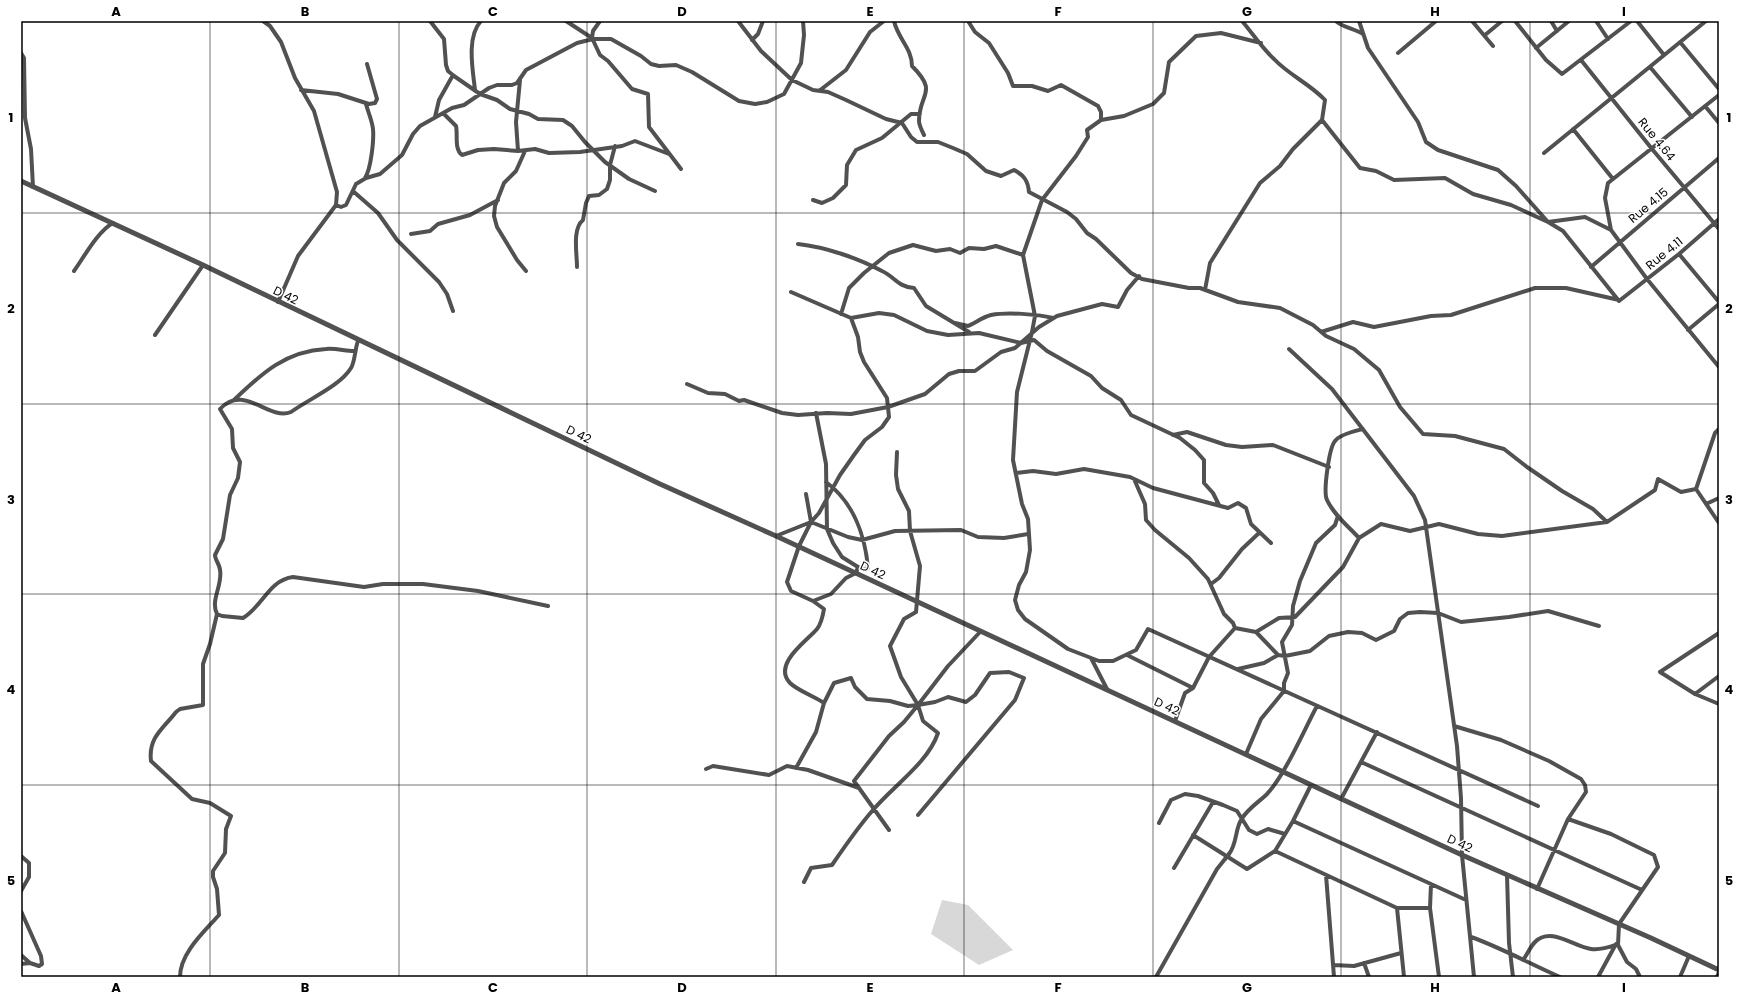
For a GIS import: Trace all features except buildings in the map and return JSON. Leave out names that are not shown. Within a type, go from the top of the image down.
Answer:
[{"type":"street","points":[[263,21],[270,26],[281,42],[289,65],[301,90],[314,111],[337,192],[336,205],[298,256],[278,302]]},
{"type":"street","points":[[430,21],[444,39],[446,65],[453,75],[480,94],[497,100],[503,106],[529,114],[538,119],[563,120],[572,126],[598,156],[629,179],[655,191]]},
{"type":"street","points":[[475,90],[471,49],[476,26],[481,21]]},
{"type":"street","points":[[566,21],[593,38]]},
{"type":"street","points":[[600,21],[593,31],[593,38],[600,55],[608,61],[630,87],[648,94],[649,127],[681,170]]},
{"type":"street","points":[[738,21],[761,51],[792,80],[813,90],[834,95],[886,119],[902,124],[911,137],[917,142],[938,142],[967,154],[986,171],[1001,176],[1014,170],[1026,179],[1028,183],[1028,192],[1067,212],[1076,219],[1087,233],[1096,239],[1132,274],[1152,282],[1205,290],[1238,302],[1280,308],[1300,317],[1326,336],[1354,349],[1379,370],[1400,407],[1423,434],[1455,436],[1504,449],[1562,492],[1593,509],[1607,522]]},
{"type":"street","points":[[752,40],[758,34],[763,21]]},
{"type":"street","points":[[336,205],[341,207],[346,205],[354,192],[356,184],[365,178],[380,174],[402,155],[413,134],[420,126],[452,108],[464,105],[489,88],[512,85],[520,80],[526,70],[577,43],[593,38],[611,39],[641,56],[651,64],[659,66],[676,65],[686,69],[739,101],[754,104],[778,98],[784,94],[801,63],[804,35],[803,21]]},
{"type":"street","points":[[819,91],[846,70],[870,32],[884,21]]},
{"type":"street","points":[[894,21],[901,40],[912,56],[912,66],[921,75],[926,84],[926,96],[921,105],[919,122],[924,135]]},
{"type":"street","points":[[968,21],[975,32],[989,43],[1008,73],[1013,86],[1032,86],[1048,91],[1061,85],[1098,106],[1101,112],[1101,120]]},
{"type":"street","points":[[1205,290],[1210,263],[1260,183],[1280,166],[1293,148],[1322,120],[1324,100],[1318,93],[1302,83],[1274,60],[1242,21]]},
{"type":"street","points":[[1336,21],[1338,24],[1354,28],[1363,34]]},
{"type":"street","points":[[1359,21],[1368,48],[1418,122],[1426,142],[1438,150],[1498,170],[1521,191],[1548,222]]},
{"type":"street","points":[[1398,53],[1436,21]]},
{"type":"street","points":[[1472,21],[1493,46]]},
{"type":"street","points":[[1485,36],[1502,21]]},
{"type":"street","points":[[1515,21],[1536,48],[1562,74],[1631,21]]},
{"type":"street","points":[[1551,21],[1557,31]]},
{"type":"street","points":[[1536,48],[1569,21]]},
{"type":"street","points":[[1596,21],[1608,39]]},
{"type":"street","points":[[1637,21],[1664,55]]},
{"type":"street","points":[[1544,153],[1706,21]]},
{"type":"street","points":[[1261,44],[1221,33],[1196,36],[1169,62],[1164,93],[1153,104],[1124,116],[1101,120],[1087,130],[1088,137],[1076,156],[1042,200],[1023,255],[1035,316],[1017,392],[1013,440],[1013,460],[1022,504],[1028,519],[1030,550],[1026,572],[1019,585],[1015,600],[1018,610],[1025,619],[1068,648],[1099,660],[1113,661],[1136,650],[1148,629],[1317,706],[1459,768],[1538,806]]},
{"type":"street","points":[[1680,42],[1719,89]]},
{"type":"street","points":[[21,53],[24,58],[24,118],[30,149],[33,187]]},
{"type":"street","name":"Rue 4.64","points":[[1581,60],[1611,99],[1719,229]]},
{"type":"street","points":[[301,90],[338,94],[366,104],[376,102],[367,64]]},
{"type":"street","points":[[1650,67],[1692,117]]},
{"type":"street","points":[[435,117],[439,100],[453,75]]},
{"type":"street","points":[[518,151],[516,122],[520,80]]},
{"type":"street","points":[[1719,95],[1608,183],[1605,198],[1611,230],[1619,243],[1688,330],[1719,366]]},
{"type":"street","points":[[365,178],[370,166],[373,140],[373,128],[366,104]]},
{"type":"street","points":[[1705,106],[1719,123]]},
{"type":"street","points":[[443,113],[456,126],[458,152],[462,155],[478,150],[494,149],[518,151],[535,150],[549,153],[594,150],[635,141],[669,154]]},
{"type":"street","points":[[813,200],[822,203],[842,190],[848,179],[847,165],[856,150],[882,138],[902,124],[911,114],[920,114]]},
{"type":"street","points":[[1322,120],[1360,168],[1376,171],[1394,180],[1445,178],[1473,194],[1511,205],[1548,222],[1563,231],[1591,267],[1620,300]]},
{"type":"street","points":[[1573,129],[1613,180]]},
{"type":"street","points":[[577,267],[578,243],[576,237],[579,223],[583,220],[586,203],[589,196],[599,195],[607,189],[610,180],[610,165],[615,146]]},
{"type":"street","points":[[525,151],[516,172],[504,183],[494,210],[495,221],[517,260],[526,271]]},
{"type":"street","name":"Rue 4.15","points":[[1591,267],[1719,158]]},
{"type":"street","name":"D 42","points":[[21,181],[203,265],[358,341],[660,484],[799,546],[1462,855],[1619,924],[1719,971]]},
{"type":"street","points":[[354,192],[378,213],[397,240],[439,282],[447,294],[453,310]]},
{"type":"street","points":[[411,234],[430,231],[438,224],[470,215],[498,200]]},
{"type":"street","points":[[1548,222],[1586,217],[1611,230]]},
{"type":"street","name":"Rue 4.11","points":[[1620,300],[1679,254],[1719,219]]},
{"type":"street","points":[[74,270],[101,233],[107,226],[113,224]]},
{"type":"street","points":[[798,244],[815,246],[831,252],[847,254],[855,260],[885,272],[904,287],[914,288],[926,306],[972,333],[1021,343],[1034,340],[1047,351],[1091,376],[1102,388],[1121,400],[1131,415],[1173,435],[1196,450],[1204,460],[1204,483],[1213,493],[1219,505]]},
{"type":"street","points":[[841,314],[849,288],[890,253],[913,245],[936,251],[950,248],[960,253],[969,248],[984,249],[996,246],[1023,255]]},
{"type":"street","points":[[1679,254],[1719,303],[1688,330]]},
{"type":"street","points":[[155,335],[203,265]]},
{"type":"street","points":[[687,384],[708,392],[725,394],[739,401],[750,402],[782,413],[798,415],[816,413],[851,414],[888,406],[925,394],[950,374],[959,371],[975,371],[1001,352],[1015,348],[1032,332],[1053,318],[1102,304],[1118,308],[1127,290],[1139,276]]},
{"type":"street","points":[[1321,332],[1353,322],[1374,327],[1430,316],[1451,315],[1535,288],[1566,288],[1620,300]]},
{"type":"street","points":[[791,292],[851,318],[879,313],[894,315],[927,331],[948,335],[972,333]]},
{"type":"street","points":[[951,322],[968,326],[990,315],[1010,314],[1040,315],[1053,318]]},
{"type":"street","points":[[824,703],[790,682],[785,673],[785,665],[805,639],[818,628],[824,609],[813,601],[791,591],[788,582],[799,546],[811,522],[819,513],[833,487],[865,440],[882,427],[889,417],[887,398],[864,362],[860,352],[858,337],[851,318]]},
{"type":"street","points":[[234,400],[250,402],[261,408],[286,414],[291,412],[346,374],[352,367],[354,351],[358,341]]},
{"type":"street","points":[[180,977],[180,970],[188,952],[202,933],[219,915],[218,889],[213,877],[213,871],[225,853],[226,828],[231,816],[210,803],[192,798],[151,761],[150,753],[157,732],[176,712],[180,709],[203,705],[202,664],[210,644],[217,614],[215,610],[215,598],[220,570],[215,555],[223,539],[230,495],[238,478],[240,462],[232,448],[233,440],[230,424],[220,410],[223,406],[234,400],[254,380],[291,356],[324,349],[354,351]]},
{"type":"street","points":[[1289,350],[1332,389],[1414,496],[1422,512],[1426,526],[1459,768],[1462,855],[1474,977]]},
{"type":"street","points":[[816,413],[825,458],[827,529],[833,543],[842,557],[865,570],[868,568],[862,540],[853,513],[833,487],[826,482]]},
{"type":"street","points":[[1358,538],[1338,516],[1326,499],[1329,466],[1328,455],[1335,440],[1346,434],[1363,429]]},
{"type":"street","points":[[1696,489],[1715,433],[1719,429]]},
{"type":"street","points":[[1173,435],[1187,432],[1226,445],[1242,447],[1273,445],[1329,466]]},
{"type":"street","points":[[804,882],[811,868],[832,865],[873,809],[907,776],[935,743],[938,733],[923,721],[918,705],[901,677],[890,646],[904,619],[916,612],[920,566],[910,531],[909,511],[898,489],[896,475],[898,452]]},
{"type":"street","points":[[1016,473],[1034,471],[1056,474],[1084,469],[1134,479],[1152,488],[1228,508],[1238,503],[1246,508],[1251,524],[1271,543]]},
{"type":"street","points":[[1134,479],[1144,504],[1146,520],[1155,530],[1189,558],[1211,584],[1224,614],[1233,623],[1235,628]]},
{"type":"street","points":[[1256,632],[1279,618],[1295,618],[1343,567],[1358,538],[1381,524],[1410,531],[1439,524],[1478,534],[1502,536],[1607,522],[1655,490],[1658,479],[1681,492],[1696,489]]},
{"type":"street","points":[[1696,489],[1719,523]]},
{"type":"street","points":[[806,494],[811,522]]},
{"type":"street","points":[[1706,504],[1719,498]]},
{"type":"street","points":[[1246,754],[1261,719],[1284,691],[1284,683],[1288,673],[1282,642],[1292,625],[1292,618],[1300,581],[1316,543],[1335,525],[1338,516]]},
{"type":"street","points":[[776,536],[811,522],[827,529],[862,540],[895,532],[910,531],[961,530],[978,537],[1004,538],[1028,534]]},
{"type":"street","points":[[1211,584],[1222,574],[1242,549],[1259,533]]},
{"type":"street","points":[[813,601],[831,594],[846,578],[856,573],[858,567]]},
{"type":"street","points":[[217,614],[222,616],[243,618],[264,598],[276,583],[283,578],[293,577],[364,587],[383,584],[423,584],[478,591],[548,606]]},
{"type":"street","points":[[1238,670],[1264,663],[1270,658],[1278,655],[1285,656],[1310,651],[1329,636],[1348,632],[1362,633],[1376,640],[1394,631],[1400,619],[1408,613],[1438,613],[1461,622],[1508,618],[1548,611],[1599,626]]},
{"type":"street","points":[[1235,628],[1256,632],[1278,655]]},
{"type":"street","points":[[1175,721],[1185,693],[1193,688],[1209,657],[1235,628]]},
{"type":"street","points":[[889,830],[854,782],[889,736],[904,722],[948,666],[981,631]]},
{"type":"street","points":[[1719,633],[1660,672],[1696,694],[1719,704]]},
{"type":"street","points":[[1127,655],[1193,688]]},
{"type":"street","points":[[1091,657],[1107,689]]},
{"type":"street","points":[[796,768],[816,732],[824,703],[834,683],[851,678],[855,687],[867,699],[890,701],[908,706],[935,702],[948,697],[966,702],[975,695],[990,673],[1009,672],[1024,678],[1015,700],[918,815]]},
{"type":"street","points":[[1696,694],[1719,676]]},
{"type":"street","points":[[1156,977],[1217,869],[1232,849],[1241,820],[1258,800],[1267,794],[1282,771],[1317,706]]},
{"type":"street","points":[[1454,726],[1501,740],[1549,761],[1581,779],[1585,785],[1586,792],[1568,819],[1537,889]]},
{"type":"street","points":[[1341,799],[1377,732]]},
{"type":"street","points":[[1361,762],[1642,890]]},
{"type":"street","points":[[706,769],[713,766],[769,775],[787,766],[808,770],[859,788]]},
{"type":"street","points":[[1193,835],[1248,869],[1275,851],[1312,785]]},
{"type":"street","points":[[1159,824],[1171,800],[1185,794],[1237,811],[1241,820],[1249,830],[1258,834],[1268,830],[1285,834]]},
{"type":"street","points":[[1174,868],[1213,802]]},
{"type":"street","points":[[1568,819],[1611,834],[1654,855],[1658,867],[1619,924],[1618,945],[1627,962],[1636,969],[1640,977]]},
{"type":"street","points":[[1293,821],[1466,900]]},
{"type":"street","points":[[1275,851],[1397,908],[1430,908]]},
{"type":"street","points":[[21,856],[29,863],[28,877],[21,891]]},
{"type":"street","points":[[1326,875],[1334,977]]},
{"type":"street","points":[[1507,875],[1513,977]]},
{"type":"street","points":[[1431,884],[1430,908],[1439,977]]},
{"type":"street","points":[[1397,908],[1404,977]]},
{"type":"street","points":[[21,910],[41,956],[42,964],[39,966],[30,963],[21,955]]},
{"type":"street","points":[[1523,960],[1533,943],[1539,939],[1549,936],[1562,938],[1590,949],[1615,945]]},
{"type":"street","points":[[1471,937],[1560,977]]},
{"type":"street","points":[[1598,977],[1618,940]]},
{"type":"street","points":[[1333,965],[1354,966],[1401,953]]},
{"type":"street","points":[[1680,977],[1689,956]]},
{"type":"street","points":[[21,964],[30,963]]},
{"type":"street","points":[[1364,963],[1369,977]]},
{"type":"street","points":[[1717,977],[1719,971]]},
{"type":"street","points":[[1547,972],[1547,977]]},
{"type":"shaded area","points":[[942,900],[968,905],[1013,950],[979,965],[931,934]]}]
